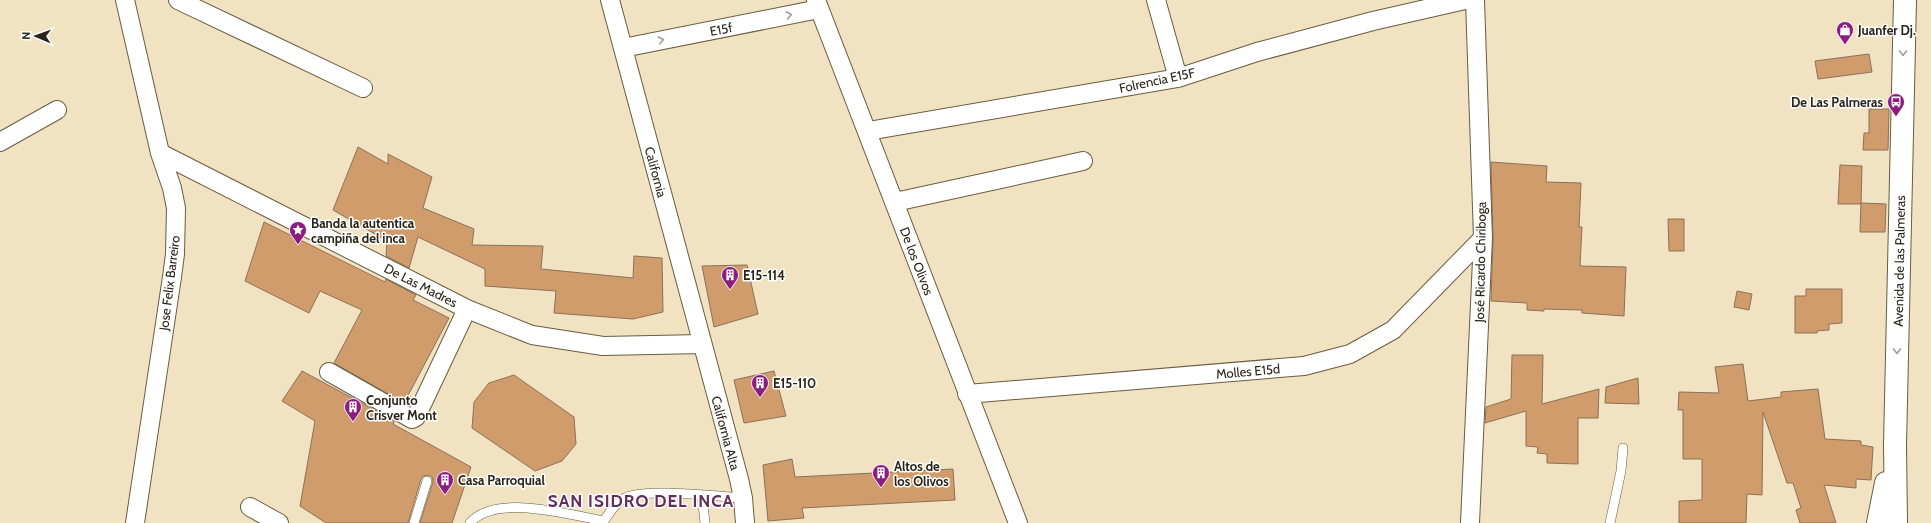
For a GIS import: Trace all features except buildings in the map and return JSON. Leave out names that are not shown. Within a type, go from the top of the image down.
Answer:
[{"type":"main road","name":"Avenida de las Palmeras","points":[[1896,523],[1895,445],[1905,0]]},
{"type":"main road","points":[[1878,523],[1895,445]]},
{"type":"street","name":"Jose Felix Barreiro","points":[[125,0],[160,153],[172,188],[176,208],[175,254],[135,523]]},
{"type":"street","points":[[178,0],[363,88]]},
{"type":"street","name":"California","points":[[610,0],[702,344]]},
{"type":"street","points":[[1156,0],[1178,78]]},
{"type":"street","name":"Folrencia E15F","points":[[868,131],[1178,78],[1257,52],[1373,21],[1465,0]]},
{"type":"street","name":"José Ricardo Chiriboga","points":[[1470,523],[1483,238],[1474,0]]},
{"type":"street","name":"E15f","points":[[623,48],[817,5]]},
{"type":"street","name":"De los Olivos","points":[[817,5],[868,131],[967,394],[1018,523]]},
{"type":"street","points":[[0,142],[57,110]]},
{"type":"street","name":"De Las Madres","points":[[160,153],[467,309],[532,335],[603,346],[702,344]]},
{"type":"street","points":[[895,202],[1083,161]]},
{"type":"street","name":"Molles E15d","points":[[967,394],[1304,366],[1350,354],[1393,330],[1483,238]]},
{"type":"street","points":[[329,372],[412,419],[416,417],[467,309]]},
{"type":"street","name":"California Alta","points":[[702,344],[743,498],[745,523]]},
{"type":"street","points":[[250,507],[279,523]]},
{"type":"lane","points":[[1610,523],[1621,471],[1623,448]]},
{"type":"lane","points":[[414,523],[427,480]]},
{"type":"lane","points":[[470,523],[474,518],[496,509],[518,507],[604,522],[612,510],[624,498],[639,495],[663,494],[743,498]]},
{"type":"lane","points":[[702,496],[705,523]]},
{"type":"place","name":"Juanfer Dj.","points":[[1845,45]]},
{"type":"place","name":"De Las Palmeras","points":[[1896,117]]},
{"type":"place","name":"Banda la autentica campiña del inca","points":[[298,245]]},
{"type":"place","name":"E15-114","points":[[730,290]]},
{"type":"place","name":"E15-110","points":[[760,398]]},
{"type":"place","name":"Conjunto Crisver Mont","points":[[353,422]]},
{"type":"place","name":"Altos de los Olivos","points":[[881,488]]},
{"type":"place","name":"Casa Parroquial","points":[[445,495]]},
{"type":"district","name":"SAN ISIDRO DEL INCA","points":[[641,501]]}]
